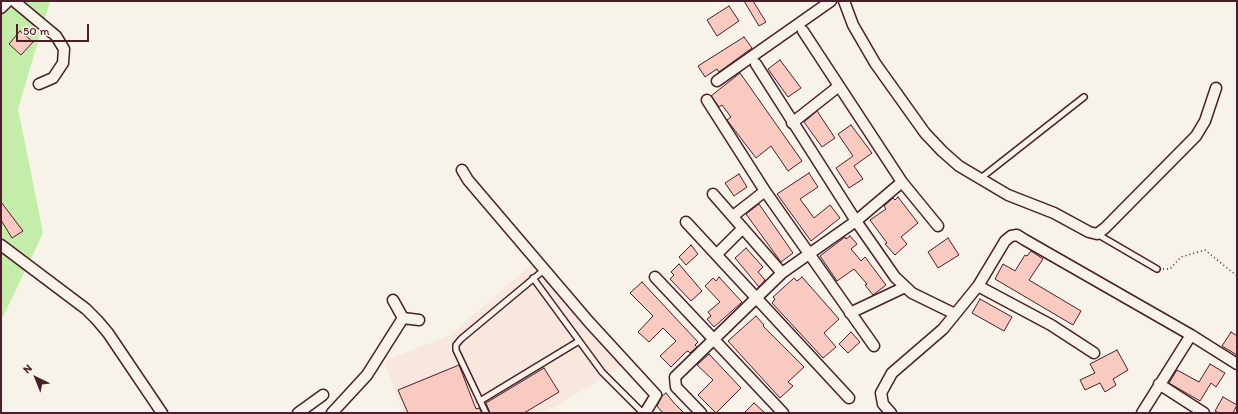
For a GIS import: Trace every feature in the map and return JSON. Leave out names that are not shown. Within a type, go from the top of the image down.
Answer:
[{"type":"street","points":[[1,8],[8,1]]},
{"type":"street","points":[[14,1],[56,36],[61,41],[64,49],[63,64],[53,78],[39,84]]},
{"type":"street","points":[[717,81],[831,1]]},
{"type":"street","points":[[844,1],[853,25],[876,63],[925,133],[942,152],[959,166],[982,178],[1008,195],[1054,213],[1089,232],[1097,234],[1106,228],[1196,136],[1205,121],[1216,88]]},
{"type":"street","points":[[803,31],[902,182],[938,226]]},
{"type":"street","points":[[756,64],[792,123],[856,221],[896,277],[912,293],[955,314]]},
{"type":"street","points":[[792,123],[839,86]]},
{"type":"street","points":[[707,100],[765,190],[874,346]]},
{"type":"street","points":[[462,170],[468,180],[616,353],[656,395],[644,413]]},
{"type":"street","points":[[701,413],[676,387],[675,377],[782,273],[856,221],[902,182]]},
{"type":"street","points":[[733,216],[765,190]]},
{"type":"street","points":[[712,194],[782,273]]},
{"type":"street","points":[[686,222],[849,398]]},
{"type":"street","points":[[717,254],[743,228]]},
{"type":"street","points":[[891,413],[883,404],[881,393],[892,373],[942,329],[978,286],[1005,240],[1011,236],[1017,236],[1191,335],[1237,364]]},
{"type":"street","points":[[1,245],[86,309],[97,320],[108,333],[162,413]]},
{"type":"street","points":[[655,276],[713,340],[783,413]]},
{"type":"street","points":[[978,286],[1051,325],[1094,353]]},
{"type":"street","points":[[850,313],[905,287]]},
{"type":"street","points":[[393,300],[403,318]]},
{"type":"street","points":[[403,318],[419,320]]},
{"type":"street","points":[[332,413],[367,375],[403,318]]},
{"type":"street","points":[[1142,413],[1191,335]]},
{"type":"street","points":[[1159,384],[1204,413]]},
{"type":"street","points":[[298,413],[323,395]]},
{"type":"lane","points":[[982,178],[1084,97]]},
{"type":"lane","points":[[1097,234],[1158,269]]},
{"type":"lane","points":[[486,413],[456,350],[456,346],[461,339],[545,269]]},
{"type":"lane","points":[[533,278],[602,372],[644,413]]},
{"type":"lane","points":[[480,400],[579,341]]},
{"type":"path","points":[[1158,269],[1170,269],[1181,257],[1206,250],[1237,276]]},
{"type":"shaded area","points":[[533,263],[623,364],[603,378],[544,413],[403,413],[384,361],[451,335]]},
{"type":"green space","points":[[1,1],[50,1],[18,109],[43,233],[1,321]]},
{"type":"building","points":[[744,1],[753,1],[766,22],[759,26]]},
{"type":"building","points":[[729,6],[739,21],[717,36],[707,20]]},
{"type":"building","points":[[20,31],[33,42],[21,55],[9,44]]},
{"type":"building","points":[[744,37],[752,48],[719,72],[717,69],[705,77],[698,66]]},
{"type":"building","points":[[780,60],[801,88],[788,97],[768,69]]},
{"type":"building","points":[[740,73],[802,161],[788,171],[771,146],[756,158],[727,120],[731,117],[722,105],[719,107],[711,96]]},
{"type":"building","points":[[817,111],[835,138],[822,147],[804,122]]},
{"type":"building","points":[[851,125],[872,153],[854,166],[863,179],[849,188],[836,168],[853,156],[838,134]]},
{"type":"building","points":[[809,173],[818,187],[800,199],[814,218],[830,205],[840,218],[811,241],[777,194]]},
{"type":"building","points":[[739,174],[747,187],[734,196],[725,183]]},
{"type":"building","points":[[898,197],[918,223],[901,237],[907,244],[895,255],[885,244],[887,243],[870,220],[886,209],[884,206],[893,198],[895,200]]},
{"type":"building","points":[[1,202],[23,231],[12,238],[1,220]]},
{"type":"building","points":[[759,204],[793,253],[781,262],[746,214]]},
{"type":"building","points":[[850,236],[857,244],[851,249],[861,261],[865,257],[886,285],[873,295],[865,285],[867,284],[854,269],[837,281],[820,256],[845,237],[846,239]]},
{"type":"building","points":[[948,238],[959,255],[938,268],[928,252]]},
{"type":"building","points":[[691,245],[698,254],[686,265],[679,257]]},
{"type":"building","points":[[746,248],[763,267],[758,272],[765,280],[759,287],[735,258]]},
{"type":"building","points":[[1031,251],[1043,259],[1029,280],[1081,311],[1073,325],[995,279],[1003,264],[1015,271],[1025,255],[1027,256]]},
{"type":"building","points":[[679,264],[702,291],[691,301],[670,279],[674,275],[671,272]]},
{"type":"building","points":[[719,277],[742,302],[714,327],[707,319],[711,316],[708,312],[720,302],[705,286],[713,278],[716,281]]},
{"type":"building","points":[[802,277],[839,319],[824,333],[836,347],[823,358],[772,303],[775,299],[773,297],[794,278],[797,281]]},
{"type":"building","points":[[642,282],[698,342],[695,345],[697,347],[690,353],[688,351],[686,352],[671,367],[660,356],[676,341],[663,328],[649,342],[638,332],[653,316],[630,293]]},
{"type":"building","points":[[980,299],[1012,317],[1004,331],[972,313]]},
{"type":"building","points":[[756,316],[764,325],[763,326],[804,367],[788,382],[793,386],[780,398],[728,341]]},
{"type":"building","points":[[851,332],[860,342],[848,353],[839,344]]},
{"type":"building","points":[[1231,332],[1237,336],[1237,355],[1222,346]]},
{"type":"building","points":[[1117,350],[1128,370],[1113,379],[1116,385],[1105,392],[1100,383],[1085,390],[1080,380],[1095,373],[1090,364]]},
{"type":"building","points":[[709,354],[741,388],[716,413],[698,395],[713,380],[697,365]]},
{"type":"building","points":[[1210,364],[1225,373],[1216,387],[1211,383],[1200,401],[1169,383],[1177,370],[1199,382]]},
{"type":"building","points":[[459,365],[476,409],[479,408],[482,413],[408,413],[398,390]]},
{"type":"building","points":[[544,368],[559,392],[524,413],[490,413],[486,403]]},
{"type":"building","points":[[666,393],[684,413],[663,413],[657,406],[662,396]]},
{"type":"building","points":[[1223,397],[1237,405],[1233,413],[1219,413],[1215,411]]},
{"type":"building","points":[[754,403],[765,413],[744,413]]}]
